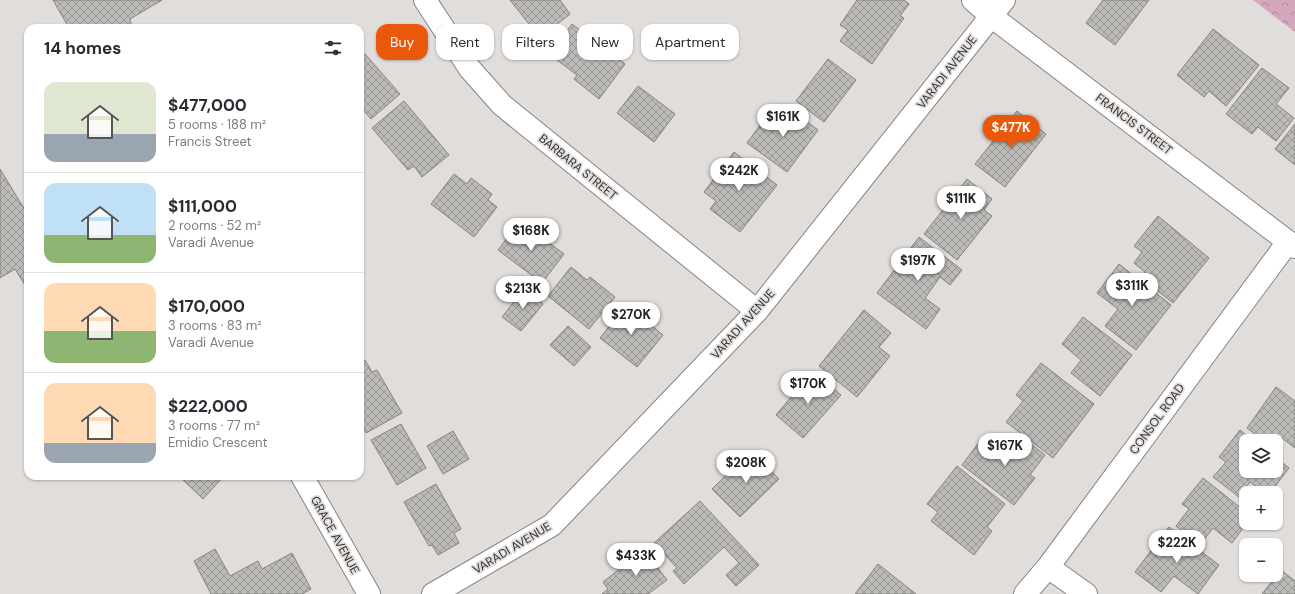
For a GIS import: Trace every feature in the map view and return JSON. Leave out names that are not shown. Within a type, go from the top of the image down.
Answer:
[{"type":"street","name":"BARBARA STREET","points":[[425,0],[470,69],[502,106],[757,311]]},
{"type":"street","name":"FRANCIS STREET","points":[[973,0],[997,8],[1291,245]]},
{"type":"street","name":"VARADI AVENUE","points":[[433,594],[552,525],[757,311],[997,8]]},
{"type":"street","name":"CONSOL ROAD","points":[[1025,594],[1048,567],[1291,245]]},
{"type":"street","name":"GRACE AVENUE","points":[[304,480],[369,594]]},
{"type":"street","points":[[1048,567],[1086,594]]},
{"type":"green space","points":[[1253,0],[1295,0],[1295,32]]},
{"type":"building","points":[[53,0],[162,0],[130,19],[131,24],[67,24]]},
{"type":"building","points":[[510,0],[560,0],[570,14],[558,24],[529,24]]},
{"type":"building","points":[[857,0],[904,0],[909,4],[900,16],[904,18],[872,64],[840,41],[848,30],[840,25]]},
{"type":"building","points":[[1103,0],[1149,0],[1115,45],[1086,23]]},
{"type":"building","points":[[572,24],[577,28],[577,60],[620,60],[625,64],[599,99],[574,79],[577,75],[557,60],[569,60],[569,28]]},
{"type":"building","points":[[1213,29],[1259,65],[1226,106],[1209,91],[1204,97],[1177,75]]},
{"type":"building","points":[[365,54],[400,94],[371,119],[364,111]]},
{"type":"building","points":[[828,59],[856,80],[824,122],[796,101]]},
{"type":"building","points":[[1262,68],[1289,88],[1276,104],[1294,118],[1276,141],[1258,127],[1252,134],[1226,114]]},
{"type":"building","points":[[638,86],[675,114],[654,142],[617,113]]},
{"type":"building","points":[[404,101],[449,155],[422,177],[414,166],[408,170],[372,128]]},
{"type":"building","points":[[786,106],[818,130],[787,172],[747,143],[766,117],[774,123]]},
{"type":"building","points":[[1017,111],[1046,134],[1005,187],[975,164]]},
{"type":"building","points":[[1295,124],[1295,165],[1275,149]]},
{"type":"building","points":[[734,152],[777,185],[740,232],[710,209],[716,201],[704,192]]},
{"type":"building","points":[[0,169],[24,208],[24,284],[15,269],[0,278]]},
{"type":"building","points":[[454,174],[467,184],[471,178],[492,194],[488,200],[497,207],[474,237],[431,204]]},
{"type":"building","points":[[967,179],[992,199],[984,210],[992,216],[957,260],[924,234]]},
{"type":"building","points":[[1158,216],[1209,258],[1173,303],[1140,277],[1145,272],[1134,263],[1142,252],[1134,246]]},
{"type":"building","points":[[520,221],[564,254],[542,283],[498,250]]},
{"type":"building","points":[[919,237],[962,270],[950,285],[940,277],[925,298],[940,309],[926,329],[877,293]]},
{"type":"building","points":[[1119,264],[1171,305],[1136,350],[1105,326],[1118,309],[1097,293]]},
{"type":"building","points":[[571,267],[587,280],[590,277],[615,297],[589,329],[548,296]]},
{"type":"building","points":[[524,289],[543,304],[521,331],[502,317]]},
{"type":"building","points":[[626,305],[663,335],[637,367],[600,338]]},
{"type":"building","points":[[864,310],[891,333],[879,347],[890,356],[857,397],[819,366]]},
{"type":"building","points":[[1083,317],[1132,355],[1100,396],[1071,373],[1081,360],[1062,344]]},
{"type":"building","points":[[568,326],[591,347],[574,366],[550,345]]},
{"type":"building","points":[[364,361],[372,372],[377,370],[402,413],[366,433],[364,429]]},
{"type":"building","points":[[1041,363],[1094,404],[1053,458],[1006,422],[1023,401],[1016,395]]},
{"type":"building","points":[[813,371],[841,395],[803,438],[776,415]]},
{"type":"building","points":[[1276,387],[1295,401],[1295,448],[1283,439],[1283,434],[1255,434],[1247,428]]},
{"type":"building","points":[[401,424],[426,468],[397,485],[371,440]]},
{"type":"building","points":[[1240,430],[1245,434],[1239,434],[1239,478],[1281,478],[1275,486],[1255,486],[1250,482],[1247,486],[1239,486],[1239,497],[1213,477],[1226,462],[1219,457]]},
{"type":"building","points":[[453,431],[469,459],[443,474],[427,446]]},
{"type":"building","points":[[1021,436],[1045,455],[1030,475],[1035,478],[1014,505],[962,465],[983,437],[1006,455]]},
{"type":"building","points":[[751,451],[779,479],[740,517],[712,489]]},
{"type":"building","points":[[1283,463],[1289,468],[1283,476]]},
{"type":"building","points":[[957,466],[1005,504],[987,527],[992,531],[974,555],[931,521],[938,512],[927,504]]},
{"type":"building","points":[[1203,478],[1239,506],[1239,530],[1242,530],[1232,543],[1213,528],[1200,545],[1176,526],[1189,509],[1182,504]]},
{"type":"building","points":[[183,480],[220,480],[203,499]]},
{"type":"building","points":[[436,484],[461,529],[454,533],[459,543],[438,555],[432,545],[429,546],[404,502]]},
{"type":"building","points":[[700,501],[759,565],[736,586],[726,575],[739,563],[724,547],[684,584],[673,571],[677,568],[654,543]]},
{"type":"building","points":[[1169,527],[1219,565],[1198,594],[1174,576],[1161,592],[1135,572]]},
{"type":"building","points":[[215,549],[230,576],[258,561],[262,569],[292,553],[311,589],[302,594],[211,594],[194,561]]},
{"type":"building","points":[[644,550],[667,580],[648,594],[602,594],[608,589],[603,582]]},
{"type":"building","points":[[878,564],[916,594],[855,594]]},
{"type":"building","points":[[1283,572],[1295,581],[1295,594],[1262,594],[1272,582],[1283,582]]}]
